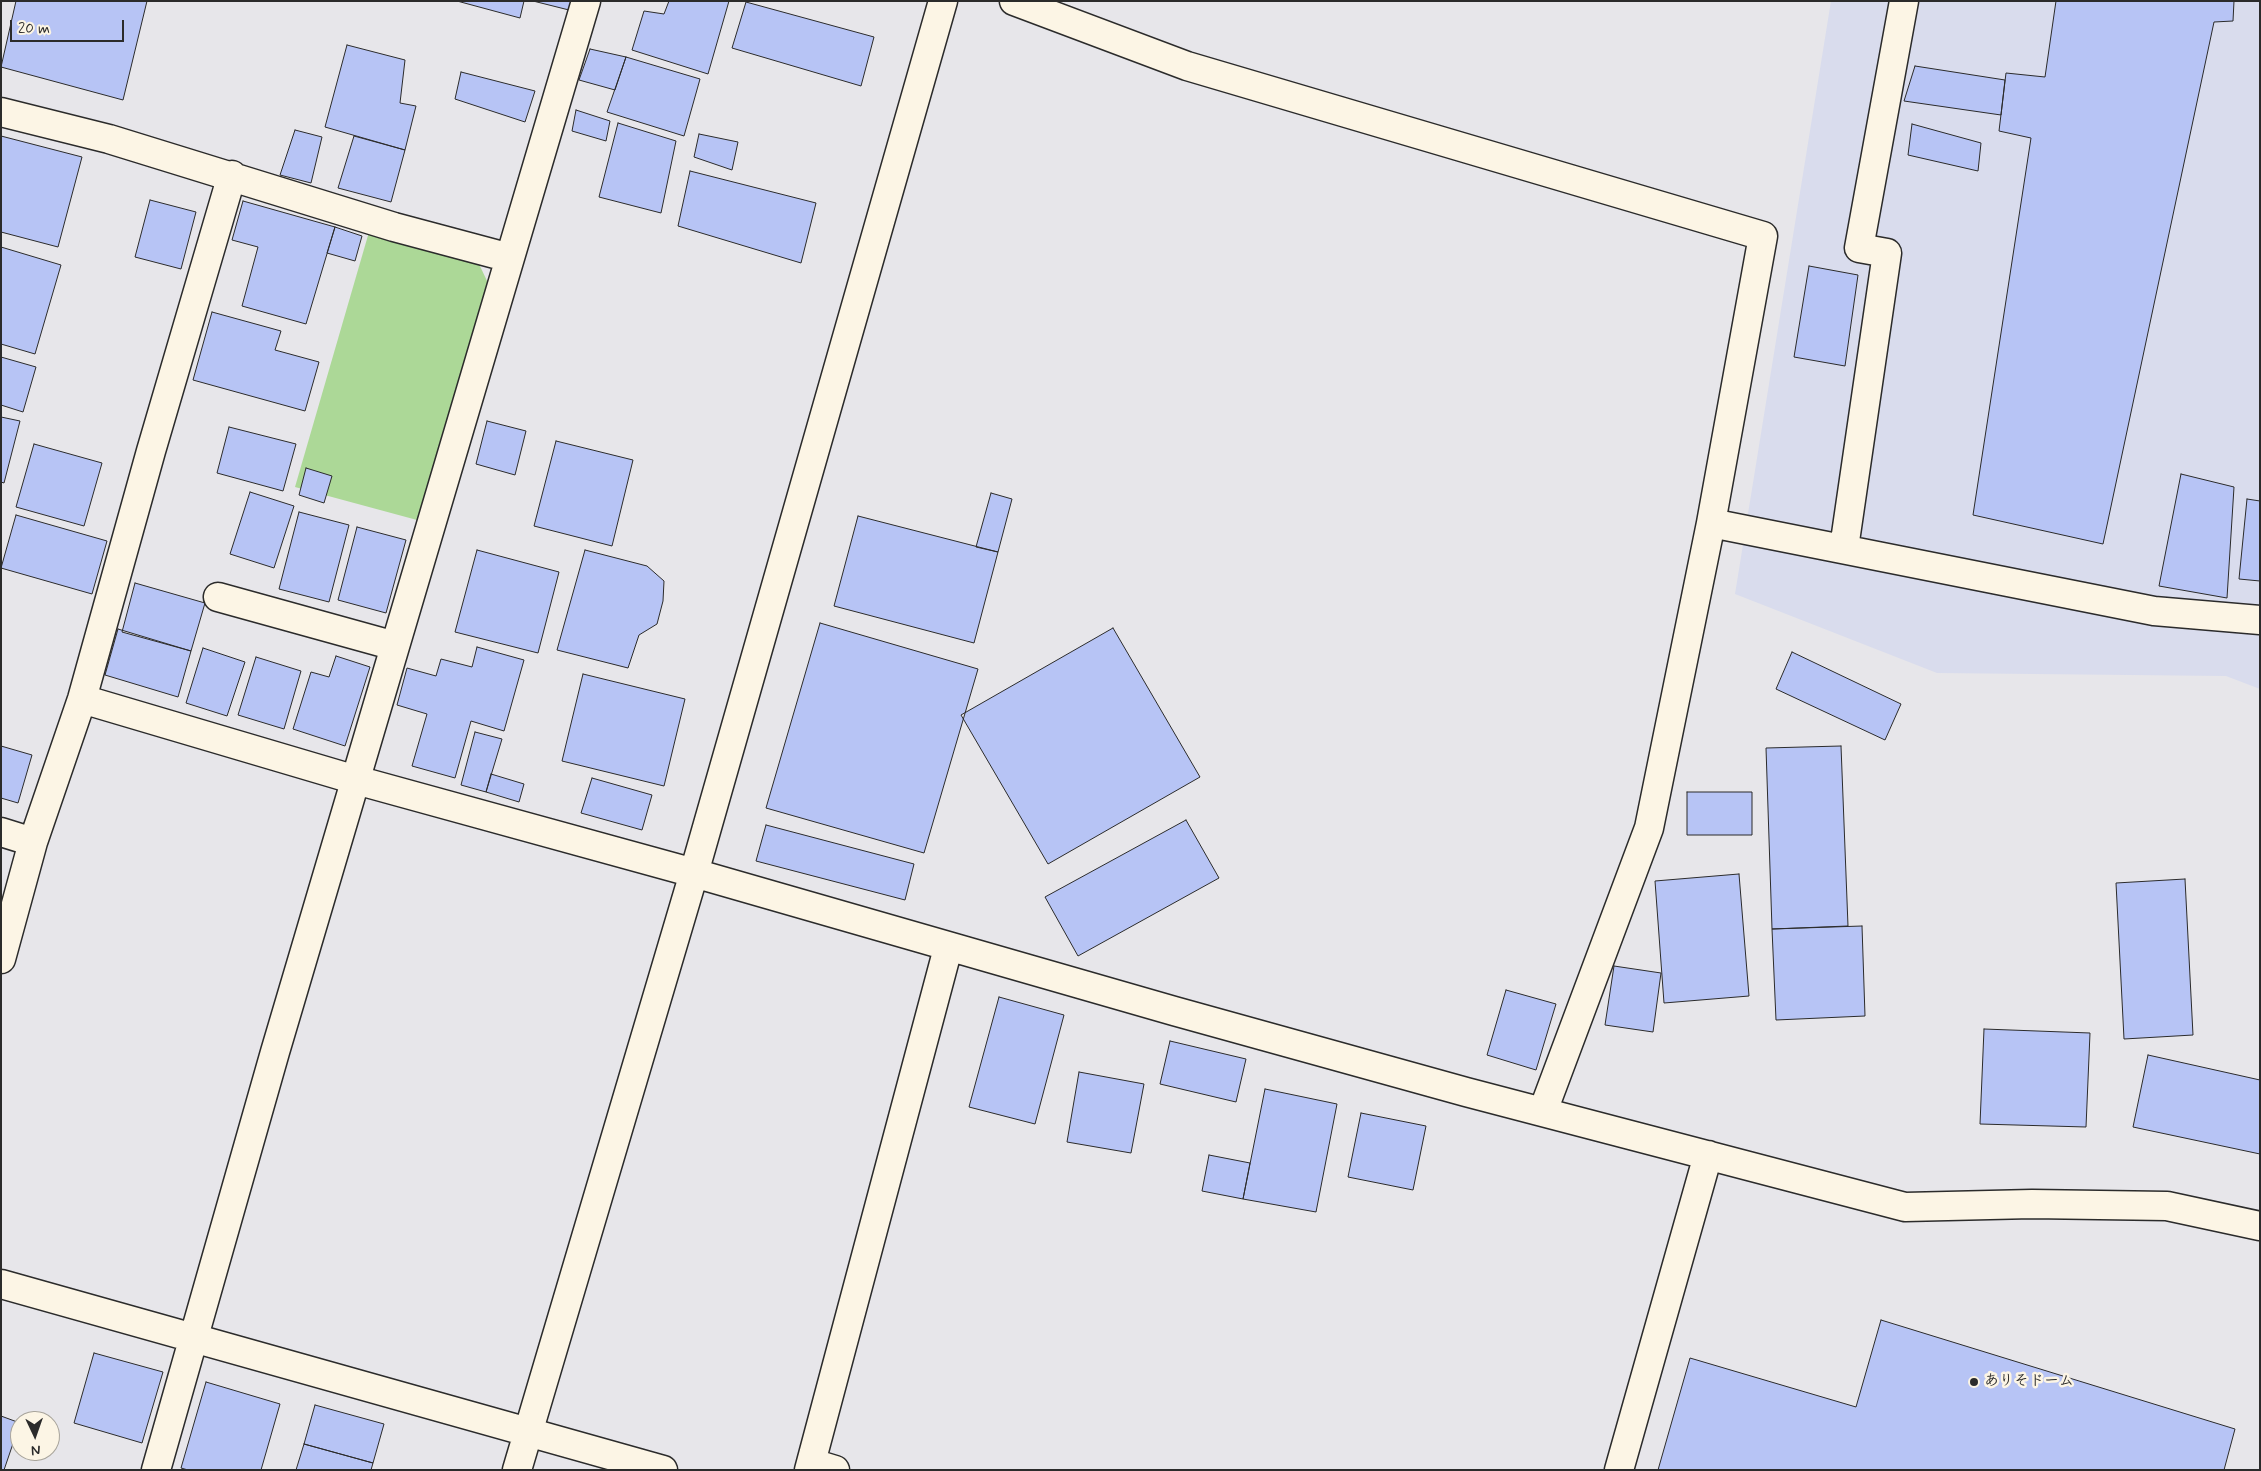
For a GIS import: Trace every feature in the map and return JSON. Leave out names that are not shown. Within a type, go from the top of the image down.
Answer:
[{"type":"street","points":[[156,1470],[195,1340],[275,1052],[586,1]]},
{"type":"street","points":[[517,1470],[694,873],[943,1]]},
{"type":"street","points":[[1014,1],[1187,66],[1763,236],[1711,523],[1649,828],[1543,1111]]},
{"type":"street","points":[[1844,548],[1887,253],[1859,248],[1904,1]]},
{"type":"street","points":[[1,112],[110,139],[232,175],[394,227],[510,258]]},
{"type":"street","points":[[1,959],[34,842],[82,699],[151,451],[232,175]]},
{"type":"street","points":[[1711,523],[2154,611],[2260,620]]},
{"type":"street","points":[[218,597],[395,646]]},
{"type":"street","points":[[82,699],[356,780],[694,873],[948,948],[1543,1111],[1905,1207],[2032,1204],[2167,1206],[2260,1226]]},
{"type":"street","points":[[1,832],[34,842]]},
{"type":"street","points":[[819,1467],[948,948]]},
{"type":"street","points":[[1619,1470],[1708,1155]]},
{"type":"street","points":[[1,1284],[663,1470]]},
{"type":"shaded area","points":[[1831,1],[2260,1],[2260,689],[2226,676],[1937,673],[1735,594]]},
{"type":"green space","points":[[369,232],[479,264],[488,283],[417,520],[295,487]]},
{"type":"building","points":[[16,1],[147,1],[123,100],[1,67]]},
{"type":"building","points":[[457,1],[524,1],[520,18]]},
{"type":"building","points":[[533,1],[571,1],[569,10]]},
{"type":"building","points":[[669,1],[729,1],[708,74],[632,50],[644,11],[664,14]]},
{"type":"building","points":[[2056,1],[2234,1],[2233,21],[2214,22],[2103,544],[1973,515],[2031,138],[1999,131],[2006,73],[2045,77]]},
{"type":"building","points":[[746,2],[874,37],[861,86],[732,48]]},
{"type":"building","points":[[347,45],[405,60],[400,103],[416,106],[405,150],[325,127]]},
{"type":"building","points":[[590,49],[626,57],[615,90],[579,80]]},
{"type":"building","points":[[626,57],[700,79],[684,136],[607,112]]},
{"type":"building","points":[[1915,66],[2005,80],[2001,115],[1904,101]]},
{"type":"building","points":[[461,72],[535,91],[525,122],[455,99]]},
{"type":"building","points":[[576,110],[610,121],[606,141],[572,131]]},
{"type":"building","points":[[618,123],[676,141],[661,213],[599,197]]},
{"type":"building","points":[[1912,124],[1981,143],[1978,171],[1908,155]]},
{"type":"building","points":[[295,130],[322,137],[311,183],[280,175]]},
{"type":"building","points":[[699,134],[738,142],[732,170],[694,157]]},
{"type":"building","points":[[1,136],[82,157],[58,247],[1,232]]},
{"type":"building","points":[[354,136],[405,150],[391,202],[338,188]]},
{"type":"building","points":[[690,171],[816,203],[801,263],[678,226]]},
{"type":"building","points":[[150,200],[196,212],[181,269],[135,257]]},
{"type":"building","points":[[243,201],[335,227],[306,324],[242,306],[258,247],[232,240]]},
{"type":"building","points":[[335,227],[362,236],[355,261],[327,253]]},
{"type":"building","points":[[1,247],[61,265],[35,354],[1,344]]},
{"type":"building","points":[[1809,266],[1858,275],[1845,366],[1794,357]]},
{"type":"building","points":[[212,312],[281,331],[275,350],[319,362],[305,411],[193,380]]},
{"type":"building","points":[[1,357],[36,367],[23,412],[1,405]]},
{"type":"building","points":[[1,417],[20,421],[4,483],[1,482]]},
{"type":"building","points":[[487,421],[526,431],[515,475],[476,464]]},
{"type":"building","points":[[229,427],[296,444],[283,491],[217,473]]},
{"type":"building","points":[[556,441],[633,460],[612,546],[534,526]]},
{"type":"building","points":[[34,444],[102,463],[84,526],[16,507]]},
{"type":"building","points":[[306,468],[332,476],[324,503],[299,495]]},
{"type":"building","points":[[2181,474],[2234,487],[2227,598],[2159,586]]},
{"type":"building","points":[[250,492],[294,506],[274,568],[230,554]]},
{"type":"building","points":[[991,493],[1012,499],[998,552],[976,547]]},
{"type":"building","points":[[2247,499],[2260,501],[2260,581],[2239,579]]},
{"type":"building","points":[[299,512],[349,525],[329,602],[279,589]]},
{"type":"building","points":[[16,515],[107,541],[92,594],[1,568]]},
{"type":"building","points":[[858,516],[998,552],[974,643],[834,606]]},
{"type":"building","points":[[357,527],[406,540],[386,613],[338,600]]},
{"type":"building","points":[[477,550],[559,572],[538,653],[455,632]]},
{"type":"building","points":[[585,550],[647,566],[664,581],[663,601],[657,624],[639,635],[628,668],[557,650]]},
{"type":"building","points":[[135,583],[205,603],[191,651],[122,632]]},
{"type":"building","points":[[820,623],[978,669],[924,853],[766,808]]},
{"type":"building","points":[[1113,628],[1200,777],[1048,864],[961,715]]},
{"type":"building","points":[[118,629],[191,651],[178,697],[105,675]]},
{"type":"building","points":[[477,647],[524,660],[504,731],[471,721],[455,778],[412,766],[427,714],[397,705],[407,668],[436,676],[441,659],[472,667]]},
{"type":"building","points":[[203,648],[245,662],[227,716],[186,703]]},
{"type":"building","points":[[1792,652],[1901,704],[1885,740],[1776,689]]},
{"type":"building","points":[[336,656],[370,667],[345,746],[293,729],[311,672],[329,677]]},
{"type":"building","points":[[256,657],[301,671],[284,729],[238,715]]},
{"type":"building","points":[[583,674],[685,699],[664,786],[562,761]]},
{"type":"building","points":[[475,732],[502,739],[486,792],[461,785]]},
{"type":"building","points":[[1,746],[32,755],[18,803],[1,798]]},
{"type":"building","points":[[1841,746],[1848,926],[1772,929],[1766,748]]},
{"type":"building","points":[[491,774],[524,784],[519,802],[486,792]]},
{"type":"building","points":[[592,778],[652,795],[642,830],[581,813]]},
{"type":"building","points":[[1687,792],[1752,792],[1752,835],[1687,835]]},
{"type":"building","points":[[1186,820],[1219,878],[1078,956],[1045,897]]},
{"type":"building","points":[[766,825],[914,864],[905,900],[756,861]]},
{"type":"building","points":[[1739,874],[1749,996],[1664,1003],[1655,881]]},
{"type":"building","points":[[2185,879],[2193,1035],[2124,1039],[2116,883]]},
{"type":"building","points":[[1862,926],[1865,1016],[1776,1020],[1772,929]]},
{"type":"building","points":[[1614,966],[1661,973],[1653,1032],[1605,1025]]},
{"type":"building","points":[[1506,990],[1556,1004],[1536,1070],[1487,1055]]},
{"type":"building","points":[[999,997],[1064,1015],[1035,1124],[969,1107]]},
{"type":"building","points":[[1984,1029],[2090,1033],[2086,1127],[1980,1124]]},
{"type":"building","points":[[1170,1041],[1246,1059],[1236,1102],[1160,1084]]},
{"type":"building","points":[[2148,1055],[2260,1080],[2260,1154],[2133,1127]]},
{"type":"building","points":[[1079,1072],[1144,1084],[1131,1153],[1067,1142]]},
{"type":"building","points":[[1265,1089],[1337,1104],[1316,1212],[1243,1199]]},
{"type":"building","points":[[1361,1113],[1426,1126],[1413,1190],[1348,1177]]},
{"type":"building","points":[[1209,1155],[1250,1163],[1243,1199],[1202,1191]]},
{"type":"building","name":"ありそドーム","points":[[1881,1320],[2235,1429],[2224,1470],[1658,1470],[1690,1358],[1856,1407]]},
{"type":"building","points":[[94,1353],[163,1372],[142,1443],[74,1423]]},
{"type":"building","points":[[206,1382],[280,1404],[261,1470],[188,1470],[181,1468]]},
{"type":"building","points":[[315,1405],[384,1424],[373,1463],[304,1444]]},
{"type":"building","points":[[1,1416],[10,1419],[10,1452],[4,1470],[1,1470]]},
{"type":"building","points":[[304,1444],[373,1463],[371,1470],[296,1470]]},
{"type":"place","name":"ありそドーム","points":[[1974,1382]]}]
